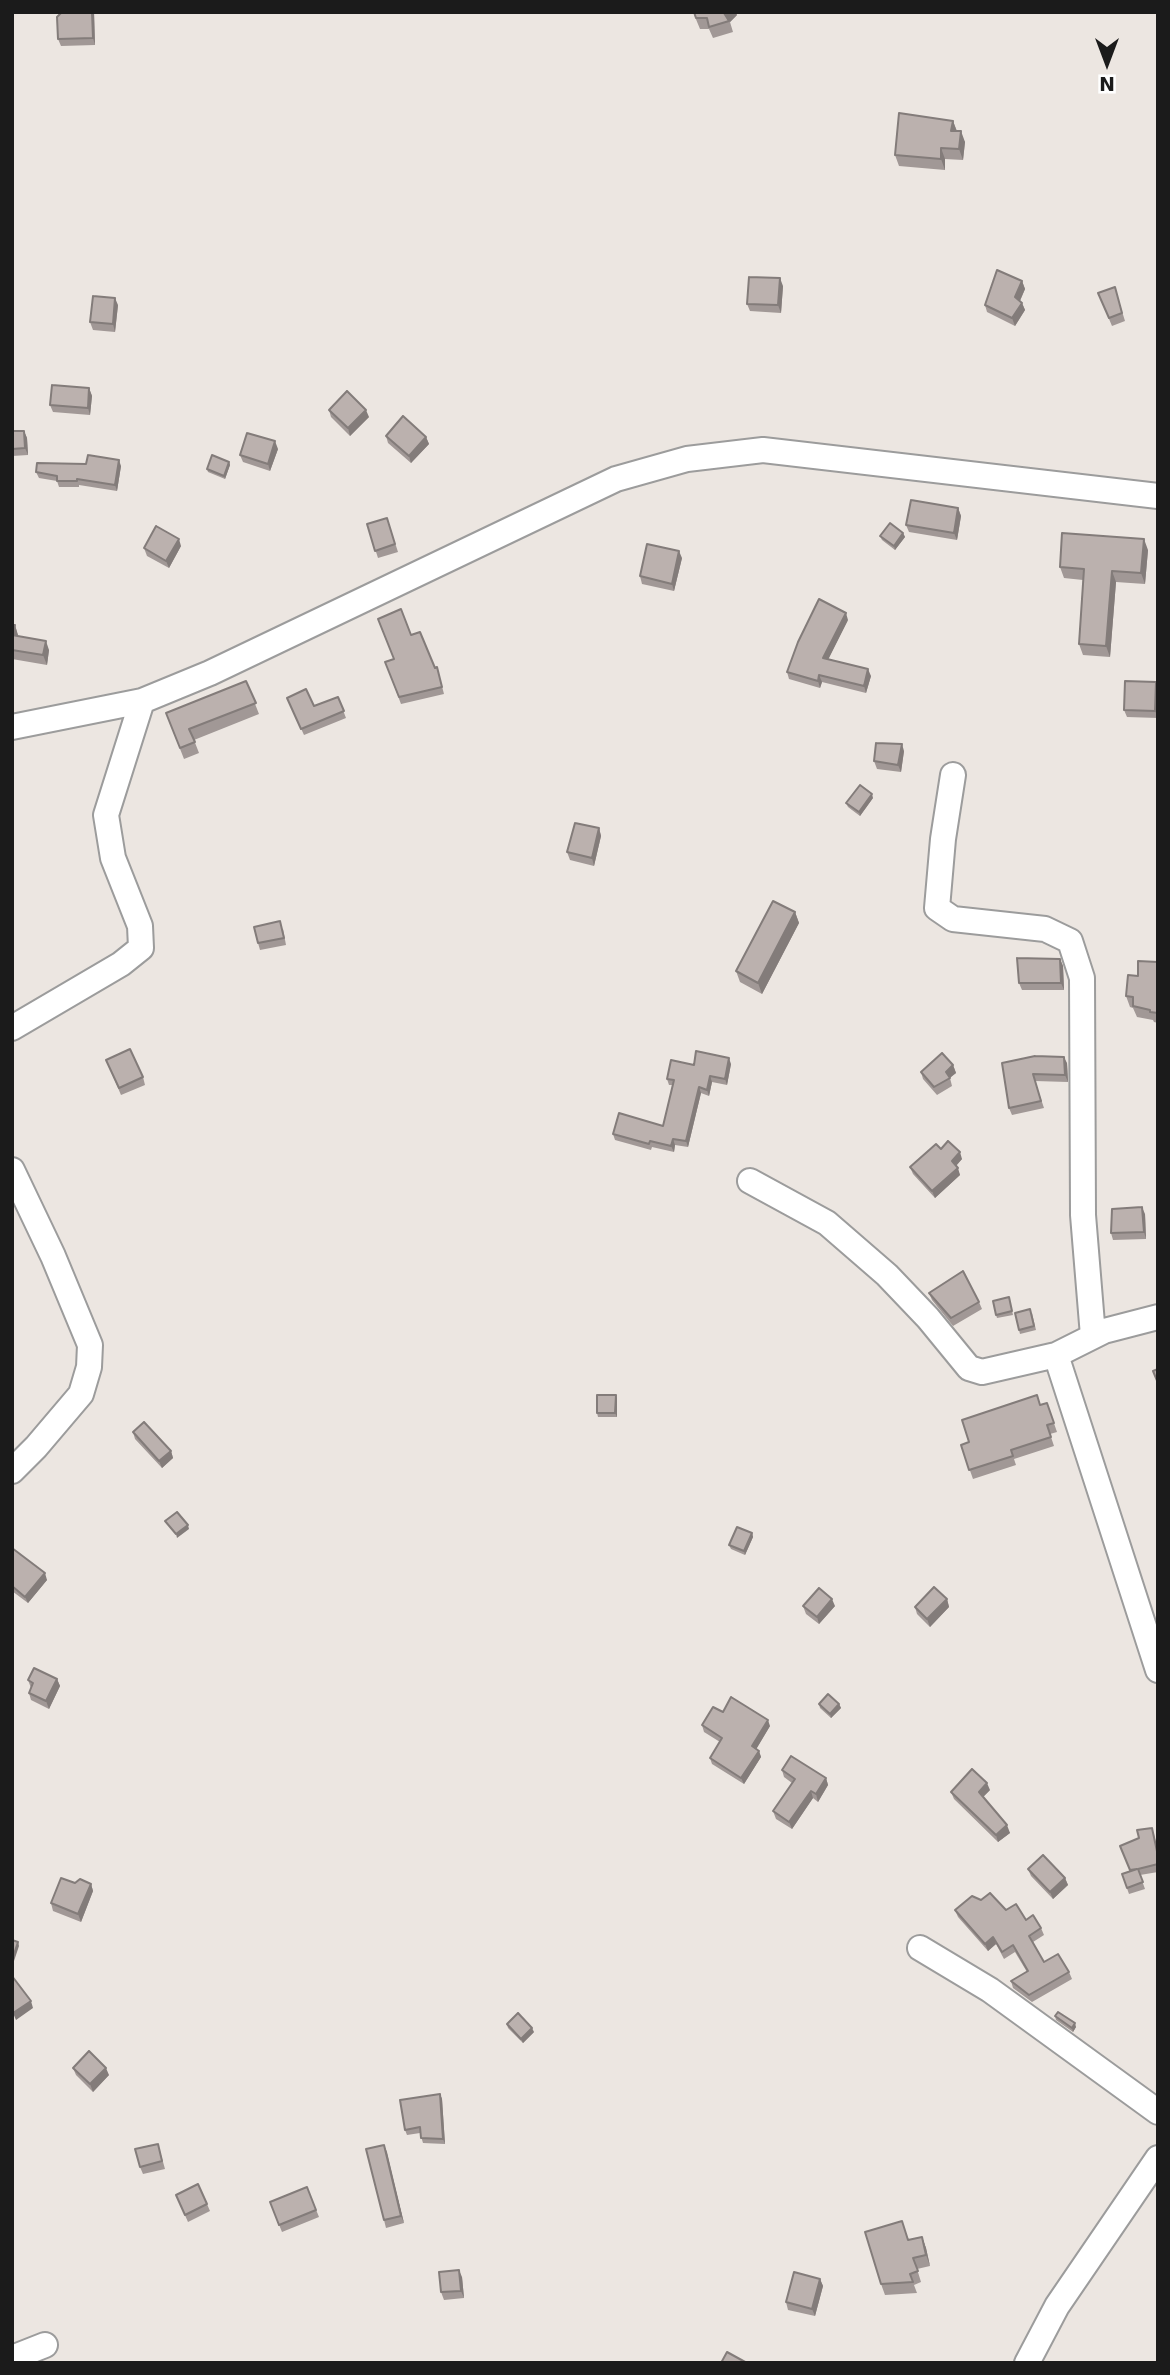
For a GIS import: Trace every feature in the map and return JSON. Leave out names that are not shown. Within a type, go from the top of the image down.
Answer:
[{"type":"street","points":[[12,727],[142,701],[209,673],[616,479],[687,459],[763,450],[1158,496]]},
{"type":"street","points":[[12,1028],[121,964],[141,948],[140,926],[113,858],[106,815],[142,701]]},
{"type":"street","points":[[953,775],[937,908],[953,919],[1045,929],[1070,941],[1082,978],[1083,1215],[1093,1336]]},
{"type":"street","points":[[12,1170],[53,1256],[90,1345],[89,1367],[81,1394],[12,1471]]},
{"type":"street","points":[[750,1181],[837,1231],[887,1275],[928,1318],[969,1368],[982,1371],[1056,1355],[1104,1331],[1158,1317]]},
{"type":"street","points":[[1056,1355],[1158,1670]]},
{"type":"street","points":[[920,1948],[990,1990],[1158,2112]]},
{"type":"street","points":[[1027,2363],[1057,2306],[1158,2158]]},
{"type":"street","points":[[12,2358],[45,2345]]},
{"type":"building","points":[[62,12],[92,12],[93,38],[58,39],[57,17]]},
{"type":"building","points":[[694,12],[725,12],[729,21],[709,27],[707,18],[696,18]]},
{"type":"building","points":[[899,113],[953,121],[951,131],[961,131],[959,149],[941,148],[941,159],[895,155]]},
{"type":"building","points":[[997,270],[1022,281],[1015,297],[1022,303],[1012,318],[985,305]]},
{"type":"building","points":[[749,277],[780,278],[778,305],[747,304]]},
{"type":"building","points":[[1115,287],[1122,313],[1109,318],[1098,293]]},
{"type":"building","points":[[93,296],[115,298],[113,324],[90,322]]},
{"type":"building","points":[[52,385],[89,388],[88,408],[50,405]]},
{"type":"building","points":[[347,391],[366,410],[348,428],[329,410]]},
{"type":"building","points":[[403,416],[426,437],[409,456],[386,436]]},
{"type":"building","points":[[12,431],[24,431],[25,448],[12,449]]},
{"type":"building","points":[[247,433],[275,441],[268,464],[240,455]]},
{"type":"building","points":[[88,455],[119,460],[115,485],[77,479],[57,481],[57,476],[36,472],[37,463],[86,464]]},
{"type":"building","points":[[212,455],[229,462],[224,476],[207,469]]},
{"type":"building","points":[[911,500],[958,508],[954,533],[906,525]]},
{"type":"building","points":[[387,518],[395,544],[375,551],[367,524]]},
{"type":"building","points":[[890,523],[903,533],[894,546],[880,536]]},
{"type":"building","points":[[156,526],[179,539],[166,561],[144,548]]},
{"type":"building","points":[[1062,533],[1144,539],[1141,573],[1112,571],[1106,646],[1079,644],[1084,569],[1060,567]]},
{"type":"building","points":[[647,544],[679,551],[672,584],[640,576]]},
{"type":"building","points":[[819,599],[846,613],[823,658],[868,669],[864,686],[819,675],[818,681],[787,672]]},
{"type":"building","points":[[401,609],[411,635],[420,632],[435,668],[437,667],[442,687],[399,697],[385,662],[394,659],[378,619]]},
{"type":"building","points":[[12,635],[46,641],[43,655],[12,650]]},
{"type":"building","points":[[246,681],[256,703],[189,729],[195,742],[180,748],[166,713]]},
{"type":"building","points":[[1125,681],[1156,682],[1155,711],[1124,710]]},
{"type":"building","points":[[306,689],[314,706],[338,697],[344,711],[301,729],[287,698]]},
{"type":"building","points":[[876,743],[902,744],[898,765],[874,761]]},
{"type":"building","points":[[860,785],[872,794],[859,812],[846,803]]},
{"type":"building","points":[[575,823],[599,828],[592,858],[567,852]]},
{"type":"building","points":[[773,901],[795,912],[758,983],[736,971]]},
{"type":"building","points":[[280,921],[284,938],[258,943],[254,927]]},
{"type":"building","points":[[1017,958],[1060,959],[1061,983],[1019,983]]},
{"type":"building","points":[[1138,961],[1158,962],[1158,1013],[1133,1006],[1133,997],[1126,996],[1128,975],[1138,976]]},
{"type":"building","points":[[130,1049],[143,1077],[119,1088],[106,1060]]},
{"type":"building","points":[[696,1051],[729,1058],[725,1079],[710,1076],[707,1090],[699,1087],[686,1141],[673,1139],[671,1146],[650,1141],[649,1144],[613,1134],[619,1113],[663,1126],[674,1080],[667,1079],[671,1060],[694,1065]]},
{"type":"building","points":[[942,1053],[953,1065],[946,1072],[950,1078],[934,1087],[921,1072]]},
{"type":"building","points":[[1035,1056],[1064,1057],[1065,1075],[1033,1074],[1041,1101],[1009,1108],[1002,1063]]},
{"type":"building","points":[[948,1141],[960,1152],[952,1161],[958,1168],[932,1191],[910,1167],[936,1144],[941,1149]]},
{"type":"building","points":[[1142,1207],[1144,1232],[1111,1233],[1112,1209]]},
{"type":"building","points":[[963,1271],[979,1302],[951,1318],[929,1293]]},
{"type":"building","points":[[1009,1297],[1012,1311],[996,1315],[993,1301]]},
{"type":"building","points":[[1030,1309],[1034,1326],[1019,1330],[1015,1313]]},
{"type":"building","points":[[1158,1369],[1158,1383],[1153,1371]]},
{"type":"building","points":[[597,1395],[616,1395],[615,1413],[597,1413]]},
{"type":"building","points":[[1037,1395],[1040,1405],[1047,1403],[1054,1423],[1047,1425],[1051,1437],[1011,1450],[1013,1456],[969,1470],[961,1445],[969,1442],[962,1420]]},
{"type":"building","points":[[144,1422],[171,1451],[159,1461],[133,1432]]},
{"type":"building","points":[[177,1512],[188,1525],[176,1534],[165,1521]]},
{"type":"building","points":[[737,1527],[752,1533],[744,1551],[729,1545]]},
{"type":"building","points":[[12,1548],[45,1573],[25,1597],[12,1586]]},
{"type":"building","points":[[934,1587],[947,1599],[927,1619],[915,1607]]},
{"type":"building","points":[[819,1588],[832,1599],[817,1617],[803,1606]]},
{"type":"building","points":[[34,1668],[57,1679],[46,1701],[29,1693],[33,1683],[28,1680]]},
{"type":"building","points":[[828,1694],[839,1704],[830,1714],[819,1704]]},
{"type":"building","points":[[731,1697],[768,1720],[752,1746],[759,1751],[741,1778],[710,1758],[722,1738],[702,1725],[713,1707],[723,1712]]},
{"type":"building","points":[[791,1756],[826,1778],[816,1794],[811,1791],[789,1822],[773,1811],[795,1779],[782,1770]]},
{"type":"building","points":[[972,1769],[987,1783],[979,1792],[1007,1825],[996,1835],[951,1792]]},
{"type":"building","points":[[1152,1828],[1158,1864],[1138,1869],[1143,1882],[1127,1888],[1122,1874],[1137,1869],[1130,1870],[1120,1846],[1139,1838],[1137,1830]]},
{"type":"building","points":[[1043,1855],[1065,1878],[1050,1892],[1028,1869]]},
{"type":"building","points":[[61,1878],[75,1883],[80,1879],[91,1884],[78,1914],[51,1903]]},
{"type":"building","points":[[990,1893],[1006,1910],[1016,1904],[1026,1920],[1033,1915],[1041,1928],[1029,1936],[1044,1962],[1058,1954],[1069,1972],[1029,1995],[1011,1981],[1028,1971],[1013,1945],[1002,1952],[993,1937],[985,1944],[955,1910],[972,1896],[981,1900]]},
{"type":"building","points":[[12,1940],[18,1942],[13,1957],[12,1957]]},
{"type":"building","points":[[12,1976],[31,2001],[13,2013],[12,2012]]},
{"type":"building","points":[[1058,2012],[1075,2023],[1072,2028],[1055,2016]]},
{"type":"building","points":[[518,2013],[532,2028],[521,2039],[507,2024]]},
{"type":"building","points":[[89,2051],[106,2068],[90,2084],[73,2068]]},
{"type":"building","points":[[440,2094],[443,2139],[421,2138],[420,2127],[405,2130],[400,2100]]},
{"type":"building","points":[[158,2144],[162,2161],[140,2167],[135,2149]]},
{"type":"building","points":[[384,2145],[401,2216],[384,2220],[366,2149]]},
{"type":"building","points":[[198,2184],[207,2204],[185,2215],[176,2195]]},
{"type":"building","points":[[307,2187],[316,2210],[279,2225],[270,2202]]},
{"type":"building","points":[[902,2221],[908,2240],[922,2237],[926,2255],[913,2258],[918,2271],[910,2274],[913,2282],[881,2284],[865,2232]]},
{"type":"building","points":[[459,2270],[461,2291],[441,2292],[439,2272]]},
{"type":"building","points":[[794,2272],[820,2279],[812,2309],[786,2302]]},
{"type":"building","points":[[727,2352],[747,2363],[721,2363]]}]
